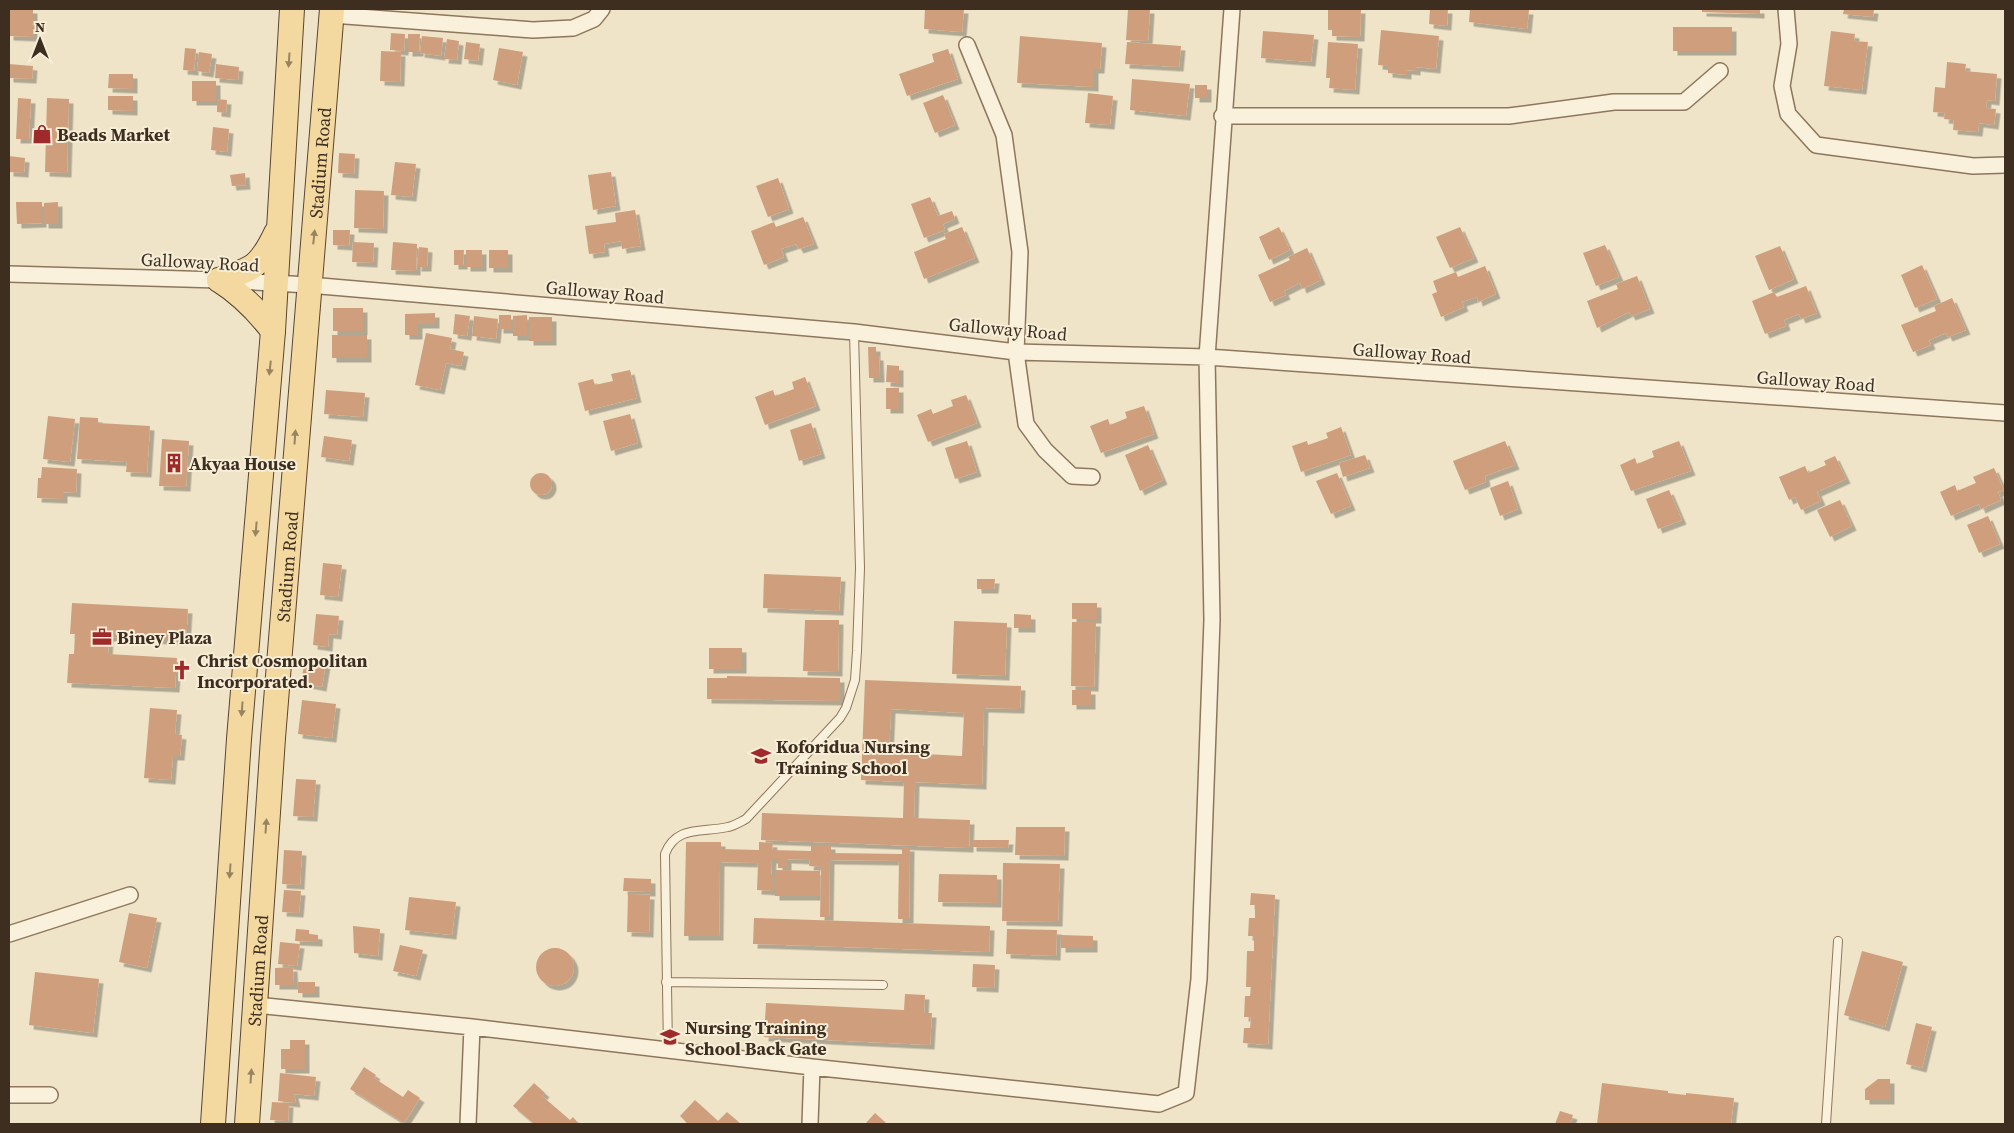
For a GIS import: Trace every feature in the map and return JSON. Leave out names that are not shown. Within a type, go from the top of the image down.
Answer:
[{"type":"main road","name":"Stadium Road","points":[[213,1124],[241,720],[273,331],[280,224],[289,10]]},
{"type":"main road","name":"Stadium Road","points":[[247,1124],[256,1005],[262,880],[332,12]]},
{"type":"main road","points":[[219,280],[243,272],[260,261],[280,224]]},
{"type":"main road","points":[[219,280],[240,294],[257,310],[273,331]]},
{"type":"street","points":[[332,12],[533,30],[572,28],[594,19],[602,9]]},
{"type":"street","points":[[256,1005],[472,1027],[668,1052],[1158,1104],[1186,1092],[1199,978],[1212,630],[1207,357],[1222,116],[1232,9]]},
{"type":"street","points":[[1786,9],[1789,44],[1782,86],[1788,114],[1816,145],[1973,166],[2005,165]]},
{"type":"street","points":[[967,44],[1004,136],[1020,252],[1016,352],[1026,424],[1045,450],[1072,476],[1092,477]]},
{"type":"street","points":[[1222,116],[1509,116],[1614,102],[1684,102],[1720,72]]},
{"type":"street","name":"Galloway Road","points":[[9,274],[219,280],[309,285],[854,332],[1016,352],[1207,357],[2005,413]]},
{"type":"street","points":[[9,934],[130,895]]},
{"type":"street","points":[[468,1124],[472,1027]]},
{"type":"street","points":[[810,1124],[812,1067]]},
{"type":"street","points":[[9,1096],[50,1095]]},
{"type":"lane","points":[[668,1052],[666,854],[670,843],[680,834],[730,827],[746,819],[840,718],[846,708],[855,680],[860,568],[854,332]]},
{"type":"lane","points":[[1826,1124],[1838,942]]},
{"type":"lane","points":[[666,982],[883,985]]},
{"type":"building","points":[[9,9],[33,9],[33,37],[9,36]]},
{"type":"building","points":[[925,9],[964,9],[962,32],[924,29]]},
{"type":"building","points":[[1128,9],[1150,9],[1148,41],[1126,40]]},
{"type":"building","points":[[1361,9],[1360,37],[1332,36],[1332,30],[1328,30],[1328,10]]},
{"type":"building","points":[[1430,9],[1448,9],[1447,26],[1429,24]]},
{"type":"building","points":[[1470,9],[1529,10],[1527,29],[1469,22]]},
{"type":"building","points":[[1702,9],[1760,9],[1760,14],[1702,12]]},
{"type":"building","points":[[1844,9],[1874,9],[1873,17],[1843,14]]},
{"type":"building","points":[[1673,27],[1732,27],[1732,51],[1673,51]]},
{"type":"building","points":[[1381,30],[1439,36],[1436,69],[1416,67],[1416,71],[1407,70],[1407,75],[1388,73],[1388,66],[1378,65]]},
{"type":"building","points":[[1263,31],[1314,35],[1311,62],[1261,58]]},
{"type":"building","points":[[1831,31],[1855,34],[1854,41],[1868,42],[1862,90],[1824,86]]},
{"type":"building","points":[[391,33],[405,34],[404,51],[390,50]]},
{"type":"building","points":[[408,34],[420,34],[419,52],[408,52]]},
{"type":"building","points":[[422,36],[443,38],[441,56],[420,53]]},
{"type":"building","points":[[1020,36],[1102,43],[1100,69],[1094,69],[1094,87],[1017,83]]},
{"type":"building","points":[[447,39],[459,41],[457,60],[444,59]]},
{"type":"building","points":[[466,42],[480,44],[478,61],[464,59]]},
{"type":"building","points":[[1127,42],[1181,46],[1179,67],[1125,64]]},
{"type":"building","points":[[1328,42],[1358,44],[1355,90],[1329,88],[1330,78],[1326,78]]},
{"type":"building","points":[[185,48],[196,49],[194,71],[183,70]]},
{"type":"building","points":[[499,48],[523,52],[517,85],[493,80]]},
{"type":"building","points":[[948,49],[958,79],[907,96],[899,74],[934,62],[932,54]]},
{"type":"building","points":[[381,51],[401,52],[400,82],[380,81]]},
{"type":"building","points":[[199,52],[212,54],[209,73],[197,71]]},
{"type":"building","points":[[1947,62],[1966,64],[1965,71],[1997,74],[1995,101],[1987,100],[1986,108],[1996,109],[1994,125],[1979,123],[1978,132],[1953,130],[1954,120],[1944,119],[1945,113],[1933,112],[1935,87],[1945,88]]},
{"type":"building","points":[[9,64],[33,66],[32,79],[9,78]]},
{"type":"building","points":[[216,64],[239,67],[238,80],[215,78]]},
{"type":"building","points":[[109,74],[133,74],[133,89],[108,88]]},
{"type":"building","points":[[1132,79],[1190,84],[1186,116],[1130,110]]},
{"type":"building","points":[[192,81],[216,81],[216,101],[192,101]]},
{"type":"building","points":[[1195,85],[1207,85],[1207,98],[1195,98]]},
{"type":"building","points":[[1088,93],[1113,96],[1110,125],[1085,123]]},
{"type":"building","points":[[943,95],[955,125],[935,133],[923,103]]},
{"type":"building","points":[[108,96],[133,96],[133,111],[108,110]]},
{"type":"building","points":[[18,98],[31,99],[29,139],[16,139]]},
{"type":"building","points":[[47,98],[69,99],[67,173],[45,172]]},
{"type":"building","points":[[217,99],[227,100],[226,113],[217,112]]},
{"type":"building","points":[[213,127],[229,129],[227,152],[211,150]]},
{"type":"building","points":[[339,153],[355,154],[354,174],[338,173]]},
{"type":"building","points":[[9,156],[25,158],[24,173],[9,172]]},
{"type":"building","points":[[395,162],[416,164],[412,197],[391,195]]},
{"type":"building","points":[[611,172],[616,206],[593,210],[588,175]]},
{"type":"building","points":[[245,173],[246,185],[232,186],[230,175]]},
{"type":"building","points":[[778,178],[789,209],[768,217],[756,186]]},
{"type":"building","points":[[355,190],[384,191],[383,229],[354,228]]},
{"type":"building","points":[[930,197],[938,216],[952,211],[955,219],[943,224],[945,230],[924,238],[911,204]]},
{"type":"building","points":[[16,202],[42,202],[42,223],[17,224]]},
{"type":"building","points":[[58,202],[58,224],[44,224],[44,203]]},
{"type":"building","points":[[635,210],[641,246],[622,249],[621,241],[604,244],[605,252],[589,254],[585,226],[616,222],[615,213]]},
{"type":"building","points":[[803,217],[814,244],[799,249],[796,244],[781,249],[784,257],[764,265],[751,231],[774,222],[776,227]]},
{"type":"building","points":[[962,227],[975,258],[924,279],[914,252],[946,239],[944,234]]},
{"type":"building","points":[[1279,227],[1290,250],[1269,260],[1259,237]]},
{"type":"building","points":[[1460,227],[1474,258],[1450,268],[1436,237]]},
{"type":"building","points":[[333,230],[350,230],[349,246],[333,245]]},
{"type":"building","points":[[353,242],[374,243],[373,263],[352,262]]},
{"type":"building","points":[[393,242],[417,244],[416,271],[391,270]]},
{"type":"building","points":[[1605,245],[1619,277],[1596,286],[1583,253]]},
{"type":"building","points":[[1780,246],[1794,279],[1769,290],[1755,256]]},
{"type":"building","points":[[419,247],[428,248],[427,267],[417,267]]},
{"type":"building","points":[[1307,248],[1321,280],[1302,289],[1300,283],[1284,291],[1286,295],[1270,302],[1258,275],[1290,260],[1288,257]]},
{"type":"building","points":[[454,250],[464,250],[463,265],[454,265]]},
{"type":"building","points":[[466,250],[482,250],[482,267],[466,267]]},
{"type":"building","points":[[489,250],[508,250],[508,268],[489,268]]},
{"type":"building","points":[[1922,265],[1937,299],[1915,308],[1901,275]]},
{"type":"building","points":[[1485,266],[1496,294],[1478,302],[1477,297],[1462,302],[1464,307],[1441,317],[1432,294],[1437,292],[1433,281],[1456,272],[1458,277]]},
{"type":"building","points":[[1637,276],[1650,309],[1631,316],[1629,312],[1597,328],[1587,301],[1618,289],[1616,284]]},
{"type":"building","points":[[1806,286],[1817,313],[1801,319],[1799,314],[1784,320],[1786,326],[1765,334],[1752,301],[1774,292],[1777,297]]},
{"type":"building","points":[[1952,298],[1966,330],[1948,337],[1946,333],[1929,340],[1931,345],[1913,352],[1901,325],[1936,311],[1934,306]]},
{"type":"building","points":[[333,308],[363,308],[363,331],[333,331]]},
{"type":"building","points":[[435,313],[435,324],[418,324],[418,335],[405,335],[405,314]]},
{"type":"building","points":[[455,314],[470,316],[467,336],[453,334]]},
{"type":"building","points":[[499,315],[511,315],[511,329],[499,329]]},
{"type":"building","points":[[527,315],[527,336],[513,336],[513,316]]},
{"type":"building","points":[[474,316],[498,319],[496,339],[472,336]]},
{"type":"building","points":[[529,317],[552,317],[552,341],[529,341]]},
{"type":"building","points":[[426,333],[452,338],[450,349],[464,352],[461,366],[446,363],[440,390],[415,385]]},
{"type":"building","points":[[332,335],[367,335],[367,358],[332,358]]},
{"type":"building","points":[[868,347],[876,347],[876,356],[879,356],[880,378],[869,378]]},
{"type":"building","points":[[887,365],[899,366],[899,383],[886,382]]},
{"type":"building","points":[[630,370],[637,398],[585,411],[578,383],[593,379],[595,385],[613,381],[611,374]]},
{"type":"building","points":[[805,377],[816,406],[765,425],[755,397],[773,390],[775,396],[794,389],[792,382]]},
{"type":"building","points":[[886,388],[899,388],[899,409],[886,409]]},
{"type":"building","points":[[326,390],[365,393],[363,417],[324,414]]},
{"type":"building","points":[[966,395],[977,423],[928,442],[917,415],[931,409],[933,414],[953,406],[951,400]]},
{"type":"building","points":[[1144,406],[1154,434],[1101,453],[1090,426],[1108,419],[1110,425],[1127,418],[1125,412]]},
{"type":"building","points":[[630,414],[638,443],[611,451],[603,421]]},
{"type":"building","points":[[48,416],[75,419],[70,462],[43,459]]},
{"type":"building","points":[[80,417],[98,418],[98,423],[150,426],[147,473],[126,472],[127,462],[77,459]]},
{"type":"building","points":[[811,423],[821,454],[799,461],[790,430]]},
{"type":"building","points":[[1341,427],[1351,455],[1301,472],[1292,446],[1307,441],[1308,445],[1328,438],[1326,433]]},
{"type":"building","points":[[324,436],[352,440],[349,461],[321,457]]},
{"type":"building","name":"Akyaa House","points":[[162,439],[189,441],[186,487],[159,486]]},
{"type":"building","points":[[967,441],[977,472],[955,479],[945,448]]},
{"type":"building","points":[[1505,441],[1515,465],[1485,476],[1486,482],[1465,490],[1453,461]]},
{"type":"building","points":[[1679,441],[1691,471],[1631,491],[1620,465],[1635,458],[1637,464],[1654,457],[1652,451]]},
{"type":"building","points":[[1148,445],[1163,480],[1140,491],[1125,455]]},
{"type":"building","points":[[1365,455],[1370,468],[1343,477],[1339,463]]},
{"type":"building","points":[[1835,456],[1846,479],[1817,492],[1821,501],[1801,510],[1795,497],[1789,500],[1779,477],[1805,466],[1808,473],[1826,465],[1824,461]]},
{"type":"building","points":[[42,467],[77,469],[76,493],[63,492],[63,499],[37,498],[38,478],[41,478]]},
{"type":"building","points":[[1994,468],[2004,490],[1998,492],[2001,500],[1981,509],[1979,504],[1951,516],[1940,492],[1955,485],[1957,491],[1976,483],[1973,477]]},
{"type":"building","points":[[541,473],[549,476],[552,484],[549,492],[541,495],[533,492],[530,484],[533,476]]},
{"type":"building","points":[[1337,473],[1351,506],[1331,514],[1316,481]]},
{"type":"building","points":[[1508,481],[1518,509],[1500,516],[1490,488]]},
{"type":"building","points":[[1669,490],[1682,520],[1658,529],[1646,499]]},
{"type":"building","points":[[1840,500],[1852,526],[1830,537],[1817,510]]},
{"type":"building","points":[[1988,516],[2000,544],[1979,553],[1967,525]]},
{"type":"building","points":[[323,563],[342,565],[338,597],[320,595]]},
{"type":"building","points":[[764,574],[841,577],[839,611],[763,608]]},
{"type":"building","points":[[977,579],[995,579],[994,589],[977,589]]},
{"type":"building","points":[[72,603],[188,609],[186,641],[109,637],[108,654],[177,658],[175,688],[67,683],[69,654],[74,654],[75,634],[70,634]]},
{"type":"building","points":[[1072,603],[1097,603],[1097,619],[1072,619]]},
{"type":"building","points":[[316,614],[339,616],[337,635],[329,634],[328,647],[313,645]]},
{"type":"building","points":[[1014,614],[1031,615],[1031,628],[1014,628]]},
{"type":"building","points":[[805,620],[839,620],[838,672],[803,671]]},
{"type":"building","points":[[954,621],[1007,623],[1005,676],[952,674]]},
{"type":"building","points":[[1072,622],[1096,622],[1094,687],[1071,686]]},
{"type":"building","points":[[709,648],[742,648],[742,669],[709,669]]},
{"type":"building","points":[[305,659],[326,663],[322,687],[301,683]]},
{"type":"building","points":[[727,676],[840,678],[840,701],[707,699],[707,678],[727,678]]},
{"type":"building","points":[[865,680],[1021,686],[1020,709],[984,708],[982,785],[915,782],[914,818],[970,820],[969,848],[761,840],[762,813],[903,818],[904,782],[861,780]],"holes":[[[891,709],[964,713],[962,756],[889,752]]]},
{"type":"building","points":[[1072,690],[1091,690],[1091,705],[1072,705]]},
{"type":"building","points":[[302,700],[336,704],[332,738],[298,734]]},
{"type":"building","points":[[150,708],[177,710],[175,734],[182,735],[180,756],[173,756],[171,780],[144,778]]},
{"type":"building","points":[[296,779],[316,780],[313,817],[293,816]]},
{"type":"building","points":[[1016,827],[1065,827],[1064,856],[1015,855]]},
{"type":"building","points":[[972,840],[1009,840],[1008,848],[972,847]]},
{"type":"building","points":[[686,842],[721,842],[721,849],[759,850],[759,842],[773,843],[772,850],[811,851],[811,845],[831,845],[831,853],[902,854],[902,847],[910,847],[909,919],[898,919],[899,861],[830,860],[829,917],[820,917],[821,867],[809,866],[810,860],[787,859],[787,868],[778,868],[778,859],[772,859],[771,875],[774,875],[774,891],[757,890],[758,863],[720,862],[719,936],[684,936]]},
{"type":"building","points":[[284,850],[302,851],[300,885],[282,884]]},
{"type":"building","points":[[1003,863],[1060,864],[1058,922],[1002,921]]},
{"type":"building","points":[[775,870],[820,871],[820,896],[775,896]]},
{"type":"building","points":[[939,874],[997,875],[997,903],[938,902]]},
{"type":"building","points":[[624,878],[651,879],[651,892],[623,891]]},
{"type":"building","points":[[284,890],[301,891],[299,913],[282,912]]},
{"type":"building","points":[[1251,893],[1275,895],[1268,1045],[1243,1043],[1244,1028],[1250,1028],[1251,1017],[1244,1017],[1245,996],[1250,996],[1251,987],[1246,987],[1247,951],[1254,951],[1254,936],[1248,936],[1249,918],[1255,918],[1255,905],[1250,905]]},
{"type":"building","points":[[628,894],[650,895],[649,933],[627,932]]},
{"type":"building","points":[[409,897],[456,902],[452,935],[405,930]]},
{"type":"building","points":[[129,913],[157,918],[147,968],[119,962]]},
{"type":"building","points":[[754,918],[990,926],[989,952],[753,944]]},
{"type":"building","points":[[353,926],[380,929],[378,956],[354,953]]},
{"type":"building","points":[[296,929],[309,930],[309,934],[318,935],[318,942],[295,941]]},
{"type":"building","points":[[1007,929],[1057,930],[1056,956],[1006,954]]},
{"type":"building","points":[[1061,935],[1093,936],[1093,948],[1061,948]]},
{"type":"building","points":[[280,942],[300,944],[297,966],[278,964]]},
{"type":"building","points":[[400,945],[423,950],[416,976],[393,971]]},
{"type":"building","points":[[555,948],[562,949],[568,954],[573,960],[573,974],[568,980],[562,985],[555,986],[548,985],[542,980],[537,974],[536,967],[537,960],[542,954],[548,949]]},
{"type":"building","points":[[1862,951],[1903,962],[1885,1027],[1844,1015]]},
{"type":"building","points":[[973,964],[995,965],[994,988],[972,987]]},
{"type":"building","points":[[293,967],[294,985],[275,985],[275,968]]},
{"type":"building","points":[[35,972],[99,979],[93,1033],[29,1025]]},
{"type":"building","points":[[298,982],[315,982],[315,993],[298,993]]},
{"type":"building","points":[[905,994],[925,995],[924,1013],[932,1013],[930,1045],[764,1037],[766,1003],[904,1010]]},
{"type":"building","points":[[1916,1023],[1932,1027],[1922,1068],[1906,1064]]},
{"type":"building","points":[[290,1040],[305,1040],[305,1069],[281,1069],[281,1049],[290,1049]]},
{"type":"building","points":[[364,1067],[376,1075],[374,1078],[403,1097],[408,1090],[420,1098],[404,1123],[350,1089]]},
{"type":"building","points":[[280,1073],[316,1077],[314,1096],[294,1094],[296,1103],[278,1101]]},
{"type":"building","points":[[1878,1079],[1890,1079],[1890,1100],[1865,1100],[1865,1089]]},
{"type":"building","points":[[534,1083],[545,1093],[542,1096],[570,1120],[573,1117],[579,1124],[534,1124],[513,1106]]},
{"type":"building","points":[[1602,1083],[1668,1091],[1668,1093],[1734,1098],[1731,1124],[1597,1124]]},
{"type":"building","points":[[695,1100],[718,1121],[727,1112],[741,1124],[688,1124],[680,1116]]},
{"type":"building","points":[[272,1102],[289,1103],[288,1121],[270,1120]]},
{"type":"building","points":[[1560,1111],[1573,1115],[1570,1124],[1555,1124]]},
{"type":"building","points":[[875,1113],[886,1123],[865,1124]]},
{"type":"place","name":"Beads Market","points":[[42,134]]},
{"type":"place","name":"Akyaa House","points":[[174,463]]},
{"type":"place","name":"Biney Plaza","points":[[102,637]]},
{"type":"place","name":"Christ Cosmopolitan Incorporated.","points":[[182,670]]},
{"type":"place","name":"Koforidua Nursing Training School","points":[[761,756]]},
{"type":"place","name":"Nursing Training School Back Gate","points":[[670,1037]]}]
